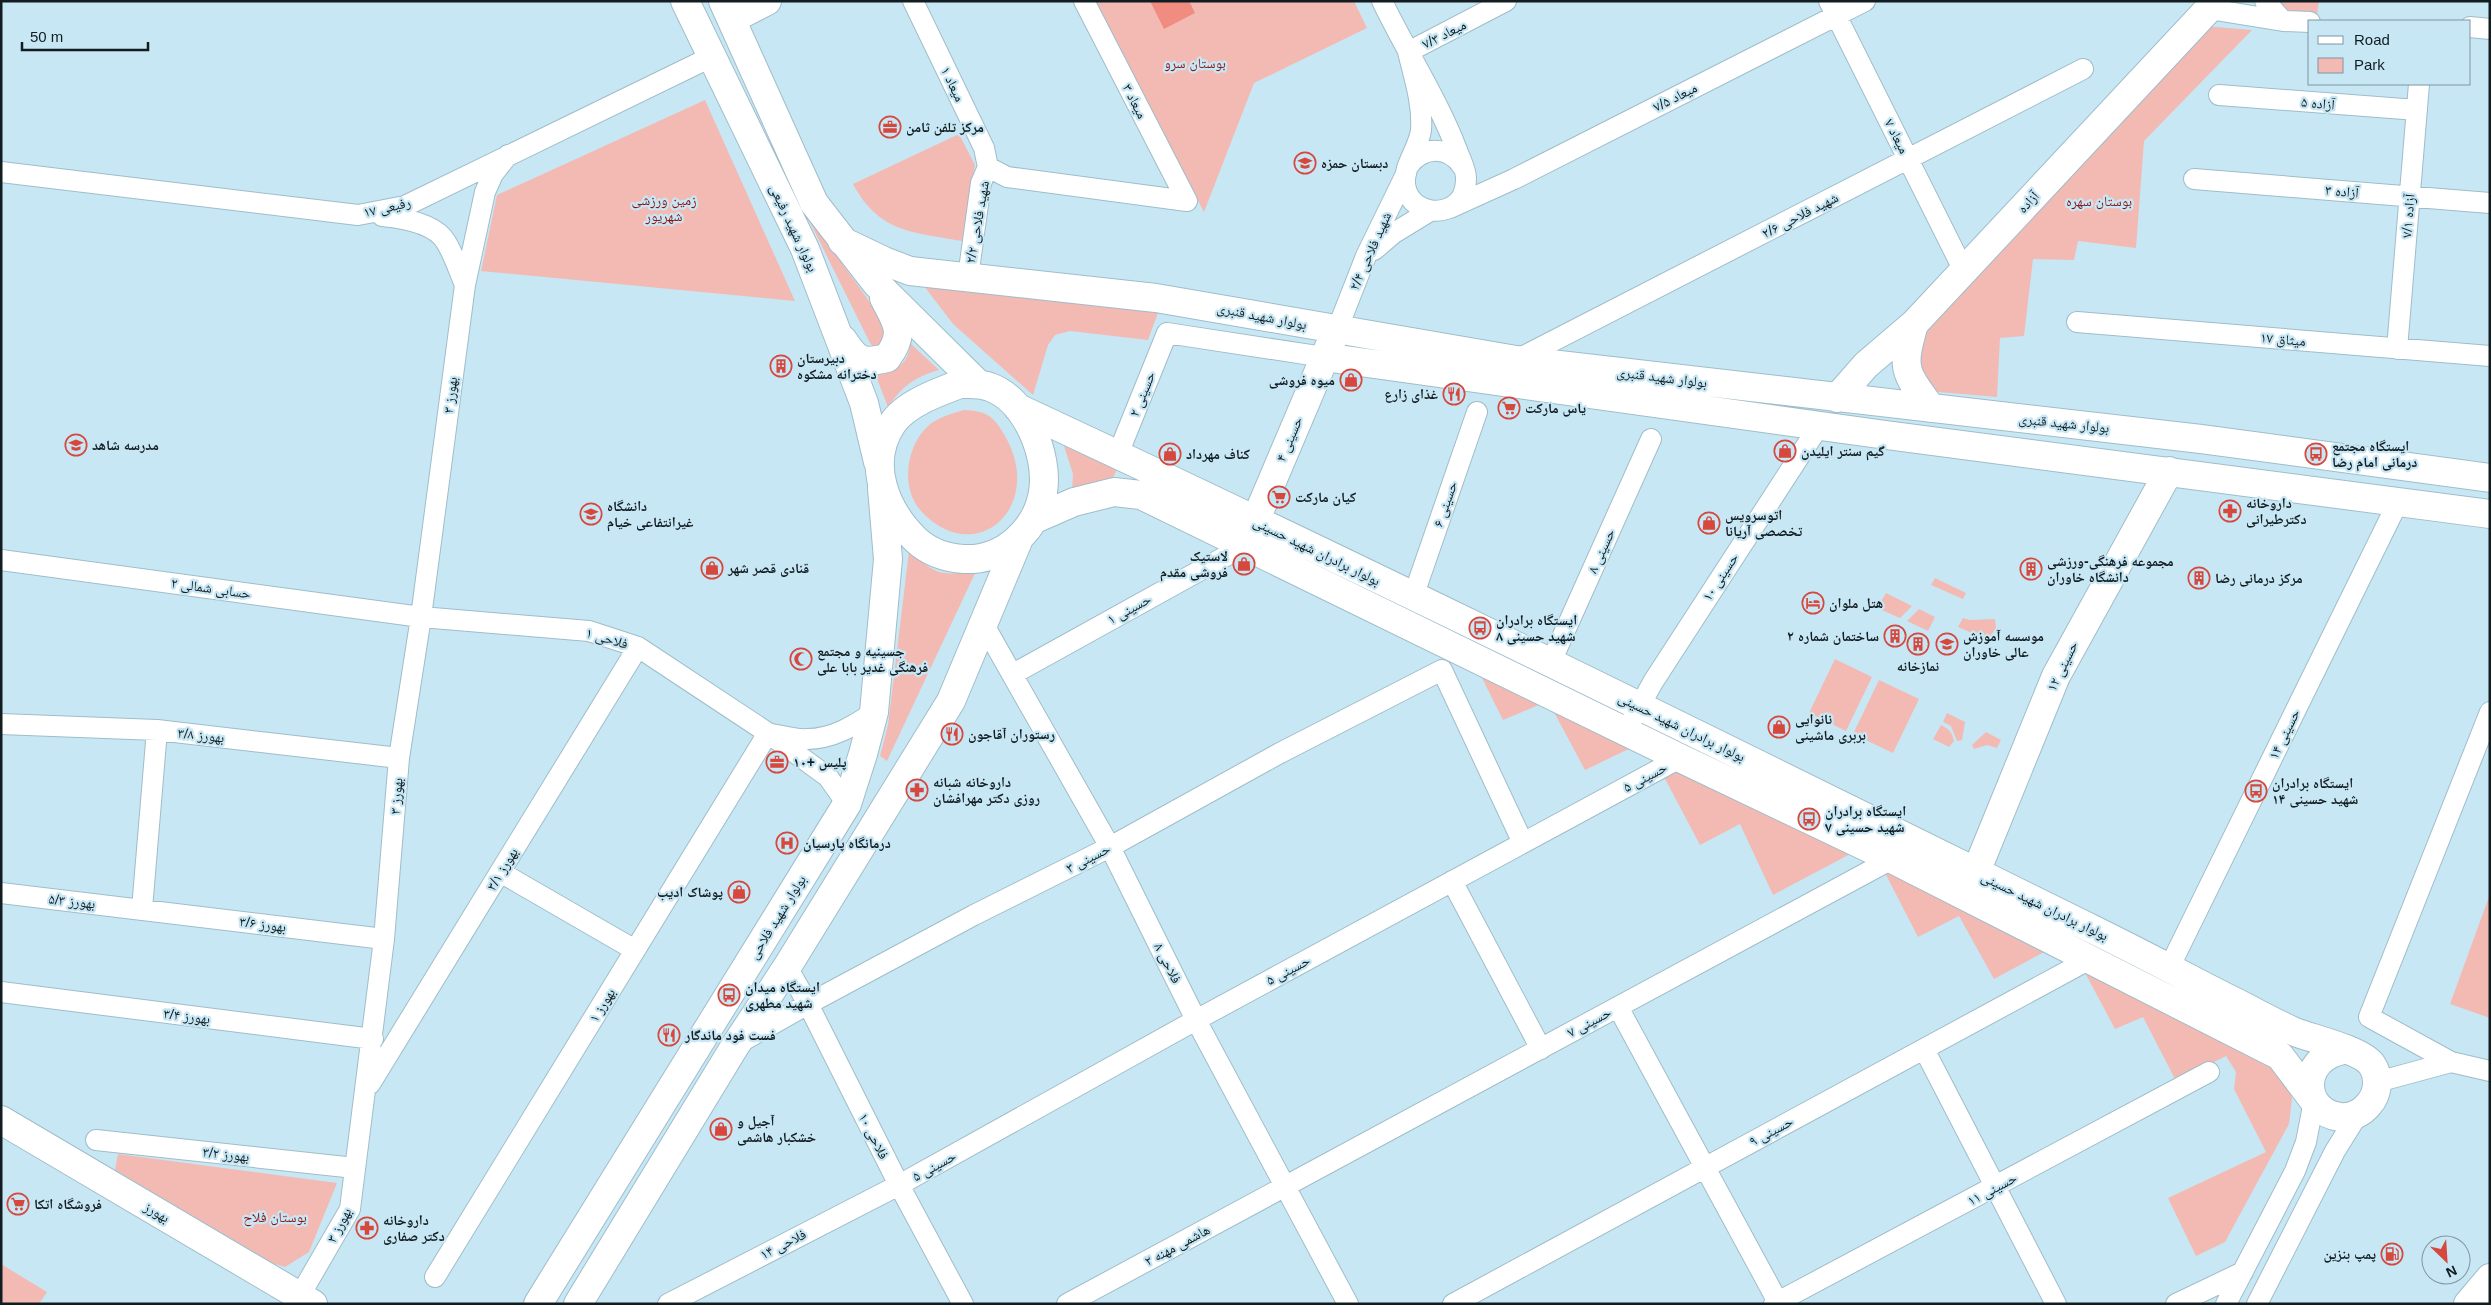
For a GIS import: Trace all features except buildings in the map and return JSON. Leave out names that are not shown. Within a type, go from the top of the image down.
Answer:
[{"type":"main road","name":"بولوار شهید رفیعی","points":[[686,1],[711,57],[805,249],[864,403],[880,476]]},
{"type":"main road","points":[[767,1],[728,10],[814,203],[876,283],[978,384]]},
{"type":"main road","name":"آزاده","points":[[1837,398],[1866,365],[1914,324],[2213,5]]},
{"type":"main road","name":"بولوار شهید قنبری","points":[[842,240],[884,261],[910,271],[1156,298],[1516,360],[2201,439],[2490,478]]},
{"type":"main road","points":[[839,334],[855,357],[868,362],[887,358],[898,344],[898,326],[876,283]]},
{"type":"main road","points":[[1914,324],[1905,354],[1909,378],[1931,408]]},
{"type":"main road","name":"حسینی ۴","points":[[1250,533],[1337,330]]},
{"type":"main road","name":"بولوار شهید قنبری","points":[[1324,357],[1819,426],[2399,500],[2490,514]]},
{"type":"main road","points":[[578,1304],[735,1046],[787,967],[951,701],[1018,541],[1035,519],[1043,492],[1042,466],[1034,436],[1018,408],[1003,394],[989,386],[960,384],[938,392],[915,404],[892,423],[882,446],[880,476],[902,525],[919,542],[948,558],[978,560],[1018,541]]},
{"type":"main road","name":"بولوار برادران شهید حسینی","points":[[1018,408],[1118,454],[1250,533],[1625,731],[1892,859],[2280,1056],[2314,1101]]},
{"type":"main road","points":[[2399,500],[2403,466]]},
{"type":"main road","name":"حسینی ۱۲","points":[[1976,872],[2056,676],[2169,471]]},
{"type":"main road","name":"بولوار شهید فلاحی","points":[[538,1304],[847,804],[864,754],[874,712],[888,560],[880,476]]},
{"type":"main road","name":"بولوار برادران شهید حسینی","points":[[1035,519],[1074,502],[1114,492],[1141,495],[1250,533],[1413,596],[1641,706],[2293,1031],[2343,1050]]},
{"type":"main road","points":[[2343,1050],[2360,1054],[2372,1066],[2378,1082],[2373,1101],[2358,1114],[2342,1118],[2326,1112],[2314,1101],[2310,1087],[2311,1073],[2318,1061],[2330,1053],[2343,1050]]},
{"type":"main road","name":"بهورز","points":[[1,1120],[302,1301]]},
{"type":"main road","points":[[2468,1304],[2490,1278]]},
{"type":"main road","points":[[2485,1304],[2490,1296]]},
{"type":"street","name":"میعاد ۱","points":[[913,1],[984,148],[988,167]]},
{"type":"street","name":"میعاد ۳","points":[[988,167],[1007,177],[1186,201],[1084,1]]},
{"type":"street","points":[[1382,1],[1446,123],[1465,172],[1463,195],[1440,209],[1421,208],[1408,193],[1408,169],[1424,153],[1442,151],[1451,154],[1465,172]]},
{"type":"street","name":"میعاد ۷/۳","points":[[1408,52],[1506,1]]},
{"type":"street","name":"میعاد ۷/۵","points":[[1366,256],[1394,233],[1440,209],[1514,179],[1832,8],[1865,1]]},
{"type":"street","points":[[2265,1],[2283,21]]},
{"type":"street","points":[[2213,5],[2283,21],[2308,22]]},
{"type":"street","name":"میعاد ۷","points":[[1832,8],[1964,270]]},
{"type":"street","points":[[2471,27],[2490,29]]},
{"type":"street","name":"شهید فلاحی ۲/۴","points":[[1337,330],[1366,256],[1408,169],[1421,132],[1421,112],[1408,52]]},
{"type":"street","name":"رفیعی ۱۷","points":[[1,172],[358,215],[404,206],[711,57]]},
{"type":"street","name":"شهید فلاحی ۲/۶","points":[[1516,360],[2083,69]]},
{"type":"street","name":"آزاده ۷/۱","points":[[2397,348],[2419,85]]},
{"type":"street","name":"آزاده ۵","points":[[2219,95],[2417,110]]},
{"type":"street","name":"بهورز ۳","points":[[302,1301],[350,1209],[373,1039],[384,939],[399,758],[421,616],[464,285],[485,192],[493,174],[508,155]]},
{"type":"street","name":"شهید فلاحی ۲/۲","points":[[968,277],[981,183],[988,167]]},
{"type":"street","name":"میعاد ۷/۵","points":[[1465,172],[1514,179]]},
{"type":"street","name":"آزاده ۳","points":[[2194,179],[2490,203]]},
{"type":"street","points":[[358,215],[403,218],[430,228],[445,240],[464,285]]},
{"type":"street","name":"میثاق ۱۷","points":[[2077,322],[2490,356]]},
{"type":"street","name":"بولوار شهید قنبری","points":[[1166,333],[1324,357]]},
{"type":"street","name":"حسینی ۲","points":[[1118,454],[1166,333]]},
{"type":"street","name":"حسینی ۶","points":[[1413,596],[1477,412]]},
{"type":"street","name":"حسینی ۱۰","points":[[1625,731],[1641,706],[1652,682],[1819,426]]},
{"type":"street","name":"حسینی ۸","points":[[1551,662],[1651,439]]},
{"type":"street","name":"حسینی ۱۴","points":[[2169,968],[2399,500]]},
{"type":"street","name":"حسینی ۱","points":[[1013,674],[1250,533]]},
{"type":"street","name":"حسابی شمالی ۲","points":[[1,560],[421,616]]},
{"type":"street","name":"فلاحی ۱","points":[[421,616],[589,631],[638,647],[768,733],[828,776],[847,804]]},
{"type":"street","name":"فلاحی ۸","points":[[984,625],[1110,847],[1196,1020],[1348,1304]]},
{"type":"street","name":"بهورز ۳/۱","points":[[366,1092],[638,647]]},
{"type":"street","name":"حسینی ۳","points":[[735,1046],[808,1004],[1110,847],[1280,753],[1442,670],[1523,843]]},
{"type":"street","name":"فلاحی ۱","points":[[768,733],[806,740],[832,735],[855,725],[874,712]]},
{"type":"street","points":[[2490,712],[2369,1017],[2451,1062],[2490,1071]]},
{"type":"street","name":"بهورز ۳/۸","points":[[1,724],[157,730],[399,758]]},
{"type":"street","points":[[142,910],[157,730]]},
{"type":"street","name":"بهورز ۱","points":[[435,1277],[768,733]]},
{"type":"street","name":"حسینی ۵","points":[[899,1185],[1196,1020],[1680,758]]},
{"type":"street","name":"حسینی ۷","points":[[1286,1186],[1892,859]]},
{"type":"street","points":[[500,872],[635,950]]},
{"type":"street","points":[[1452,881],[1541,1048]]},
{"type":"street","name":"بهورز ۵/۳","points":[[1,893],[142,910]]},
{"type":"street","name":"بهورز ۳/۶","points":[[142,910],[384,939]]},
{"type":"street","name":"حسینی ۹","points":[[1453,1304],[2090,959]]},
{"type":"street","name":"فلاحی ۱۰","points":[[787,967],[808,1004],[899,1185],[963,1304]]},
{"type":"street","name":"بهورز ۳/۴","points":[[1,992],[373,1039]]},
{"type":"street","points":[[1618,1007],[1777,1303]]},
{"type":"street","points":[[1924,1049],[2056,1304]]},
{"type":"street","points":[[2378,1082],[2451,1062]]},
{"type":"street","name":"حسینی ۱۱","points":[[1777,1303],[2209,1072]]},
{"type":"street","points":[[2226,1304],[2296,1171],[2306,1142],[2314,1101]]},
{"type":"street","points":[[2257,1304],[2335,1151],[2358,1114]]},
{"type":"street","name":"بهورز ۳/۲","points":[[96,1140],[356,1168]]},
{"type":"street","name":"فلاحی ۱۴","points":[[668,1304],[899,1185]]},
{"type":"street","name":"هاشمی مهنه ۲","points":[[1067,1304],[1286,1186]]},
{"type":"street","points":[[2176,1304],[2243,1272]]},
{"type":"green space","name":"بوستان سرو","points":[[1093,1],[1354,1],[1367,28],[1254,83],[1204,212]]},
{"type":"green space","points":[[2273,1],[2319,1],[2317,14],[2278,9]]},
{"type":"green space","name":"بوستان سهره","points":[[2204,26],[2252,30],[2144,141],[2136,248],[2078,241],[2074,260],[2033,259],[2024,336],[2000,338],[1997,397],[1927,391],[1913,347]]},
{"type":"green space","name":"زمین ورزشی شهریور","points":[[705,100],[795,301],[481,271],[497,195]]},
{"type":"green space","points":[[959,134],[975,165],[962,241],[899,228],[874,212],[863,200],[853,184]]},
{"type":"green space","points":[[805,212],[892,333],[876,350],[870,343]]},
{"type":"green space","points":[[921,282],[1159,310],[1148,340],[1070,331],[1055,335],[1048,345],[1033,395],[953,324]]},
{"type":"green space","points":[[910,343],[939,370],[910,383],[898,393],[888,407],[875,374],[900,366],[907,357]]},
{"type":"green space","points":[[964,410],[984,413],[997,424],[1005,436],[1015,462],[1017,486],[1011,506],[999,522],[982,532],[963,534],[942,528],[921,511],[914,502],[910,491],[908,467],[915,444],[921,433],[937,420]]},
{"type":"green space","points":[[1064,446],[1117,469],[1113,478],[1092,483],[1072,492],[1073,474]]},
{"type":"green space","points":[[909,551],[926,565],[940,572],[955,573],[977,569],[887,761],[880,756],[888,725]]},
{"type":"green space","points":[[1935,578],[1966,593],[1963,599],[1931,585]]},
{"type":"green space","points":[[1886,593],[1912,606],[1900,618],[1877,608]]},
{"type":"green space","points":[[1919,609],[1935,617],[1928,631],[1907,621]]},
{"type":"green space","points":[[1963,618],[1970,620],[1995,619],[1996,628],[1988,640],[1958,627]]},
{"type":"green space","points":[[1835,659],[1872,677],[1846,731],[1809,713]]},
{"type":"green space","points":[[1476,666],[1548,701],[1503,720]]},
{"type":"green space","points":[[1879,680],[1919,699],[1893,753],[1853,734]]},
{"type":"green space","points":[[1548,701],[1637,745],[1585,770]]},
{"type":"green space","points":[[1947,713],[1965,722],[1962,740],[1957,741],[1951,726],[1943,722]]},
{"type":"green space","points":[[1941,725],[1948,729],[1952,735],[1954,741],[1949,747],[1933,739]]},
{"type":"green space","points":[[1986,732],[2001,740],[1997,748],[1987,745],[1974,749],[1972,745]]},
{"type":"green space","points":[[1679,767],[1856,851],[1773,895],[1740,824],[1700,845],[1663,775]]},
{"type":"green space","points":[[1882,867],[2046,951],[1994,979],[1959,916],[1918,937]]},
{"type":"green space","points":[[2490,894],[2490,1018],[2450,1004]]},
{"type":"green space","points":[[2083,969],[2248,1042],[2284,1075],[2292,1098],[2289,1124],[2225,1242],[2196,1256],[2168,1198],[2266,1152],[2234,1089],[2236,1072],[2226,1056],[2176,1081],[2143,1017],[2115,1029]]},
{"type":"green space","name":"بوستان فلاح","points":[[118,1154],[337,1183],[309,1252],[285,1267],[272,1263],[115,1170]]},
{"type":"green space","points":[[1,1264],[47,1292],[39,1304],[1,1304]]},
{"type":"shaded area","points":[[1150,1],[1189,1],[1195,13],[1164,29]]},
{"type":"place","name":"مرکز تلفن ثامن","points":[[890,127]]},
{"type":"place","name":"دبستان حمزه","points":[[1305,163]]},
{"type":"place","name":"دبیرستان دخترانه مشکوه","points":[[781,366]]},
{"type":"place","name":"میوه فروشی","points":[[1351,380]]},
{"type":"place","name":"غذای زارع","points":[[1454,394]]},
{"type":"place","name":"یاس مارکت","points":[[1509,408]]},
{"type":"place","name":"مدرسه شاهد","points":[[76,445]]},
{"type":"place","name":"گیم سنتر ایلیدن","points":[[1785,451]]},
{"type":"place","name":"کناف مهرداد","points":[[1170,454]]},
{"type":"place","name":"ایستگاه مجتمع درمانی امام رضا","points":[[2316,454]]},
{"type":"place","name":"کیان مارکت","points":[[1279,497]]},
{"type":"place","name":"داروخانه دکترطیرانی","points":[[2230,511]]},
{"type":"place","name":"دانشگاه غیرانتفاعی خیام","points":[[591,514]]},
{"type":"place","name":"اتوسرویس تخصصی آریانا","points":[[1709,523]]},
{"type":"place","name":"لاستیک فروشی مقدم","points":[[1244,564]]},
{"type":"place","name":"قنادی قصر شهر","points":[[712,568]]},
{"type":"place","name":"مجموعه فرهنگی-ورزشی دانشگاه خاوران","points":[[2031,569]]},
{"type":"place","name":"مرکز درمانی رضا","points":[[2199,578]]},
{"type":"place","name":"هتل ملوان","points":[[1813,603]]},
{"type":"place","name":"ایستگاه برادران شهید حسینی ۸","points":[[1480,628]]},
{"type":"place","name":"ساختمان شماره ۲","points":[[1895,636]]},
{"type":"place","name":"نمازخانه","points":[[1918,644]]},
{"type":"place","name":"موسسه آموزش عالی خاوران","points":[[1947,644]]},
{"type":"place","name":"جسینیه و مجتمع فرهنگی غدیر بابا علی","points":[[801,659]]},
{"type":"place","name":"نانوایی بربری ماشینی","points":[[1779,727]]},
{"type":"place","name":"رستوران آقاجون","points":[[952,734]]},
{"type":"place","name":"پلیس +۱۰","points":[[777,762]]},
{"type":"place","name":"داروخانه شبانه روزی دکتر مهرافشان","points":[[917,790]]},
{"type":"place","name":"ایستگاه برادران شهید حسینی ۱۴","points":[[2256,791]]},
{"type":"place","name":"ایستگاه برادران شهید حسینی ۷","points":[[1809,819]]},
{"type":"place","name":"درمانگاه پارسیان","points":[[787,843]]},
{"type":"place","name":"پوشاک ادیب","points":[[739,892]]},
{"type":"place","name":"ایستگاه میدان شهید مطهری","points":[[729,995]]},
{"type":"place","name":"فست فود ماندگار","points":[[669,1035]]},
{"type":"place","name":"آجیل و خشکبار هاشمی","points":[[721,1129]]},
{"type":"place","name":"فروشگاه اتکا","points":[[18,1204]]},
{"type":"place","name":"داروخانه دکتر صفاری","points":[[367,1228]]},
{"type":"place","name":"پمپ بنزین","points":[[2392,1254]]}]
